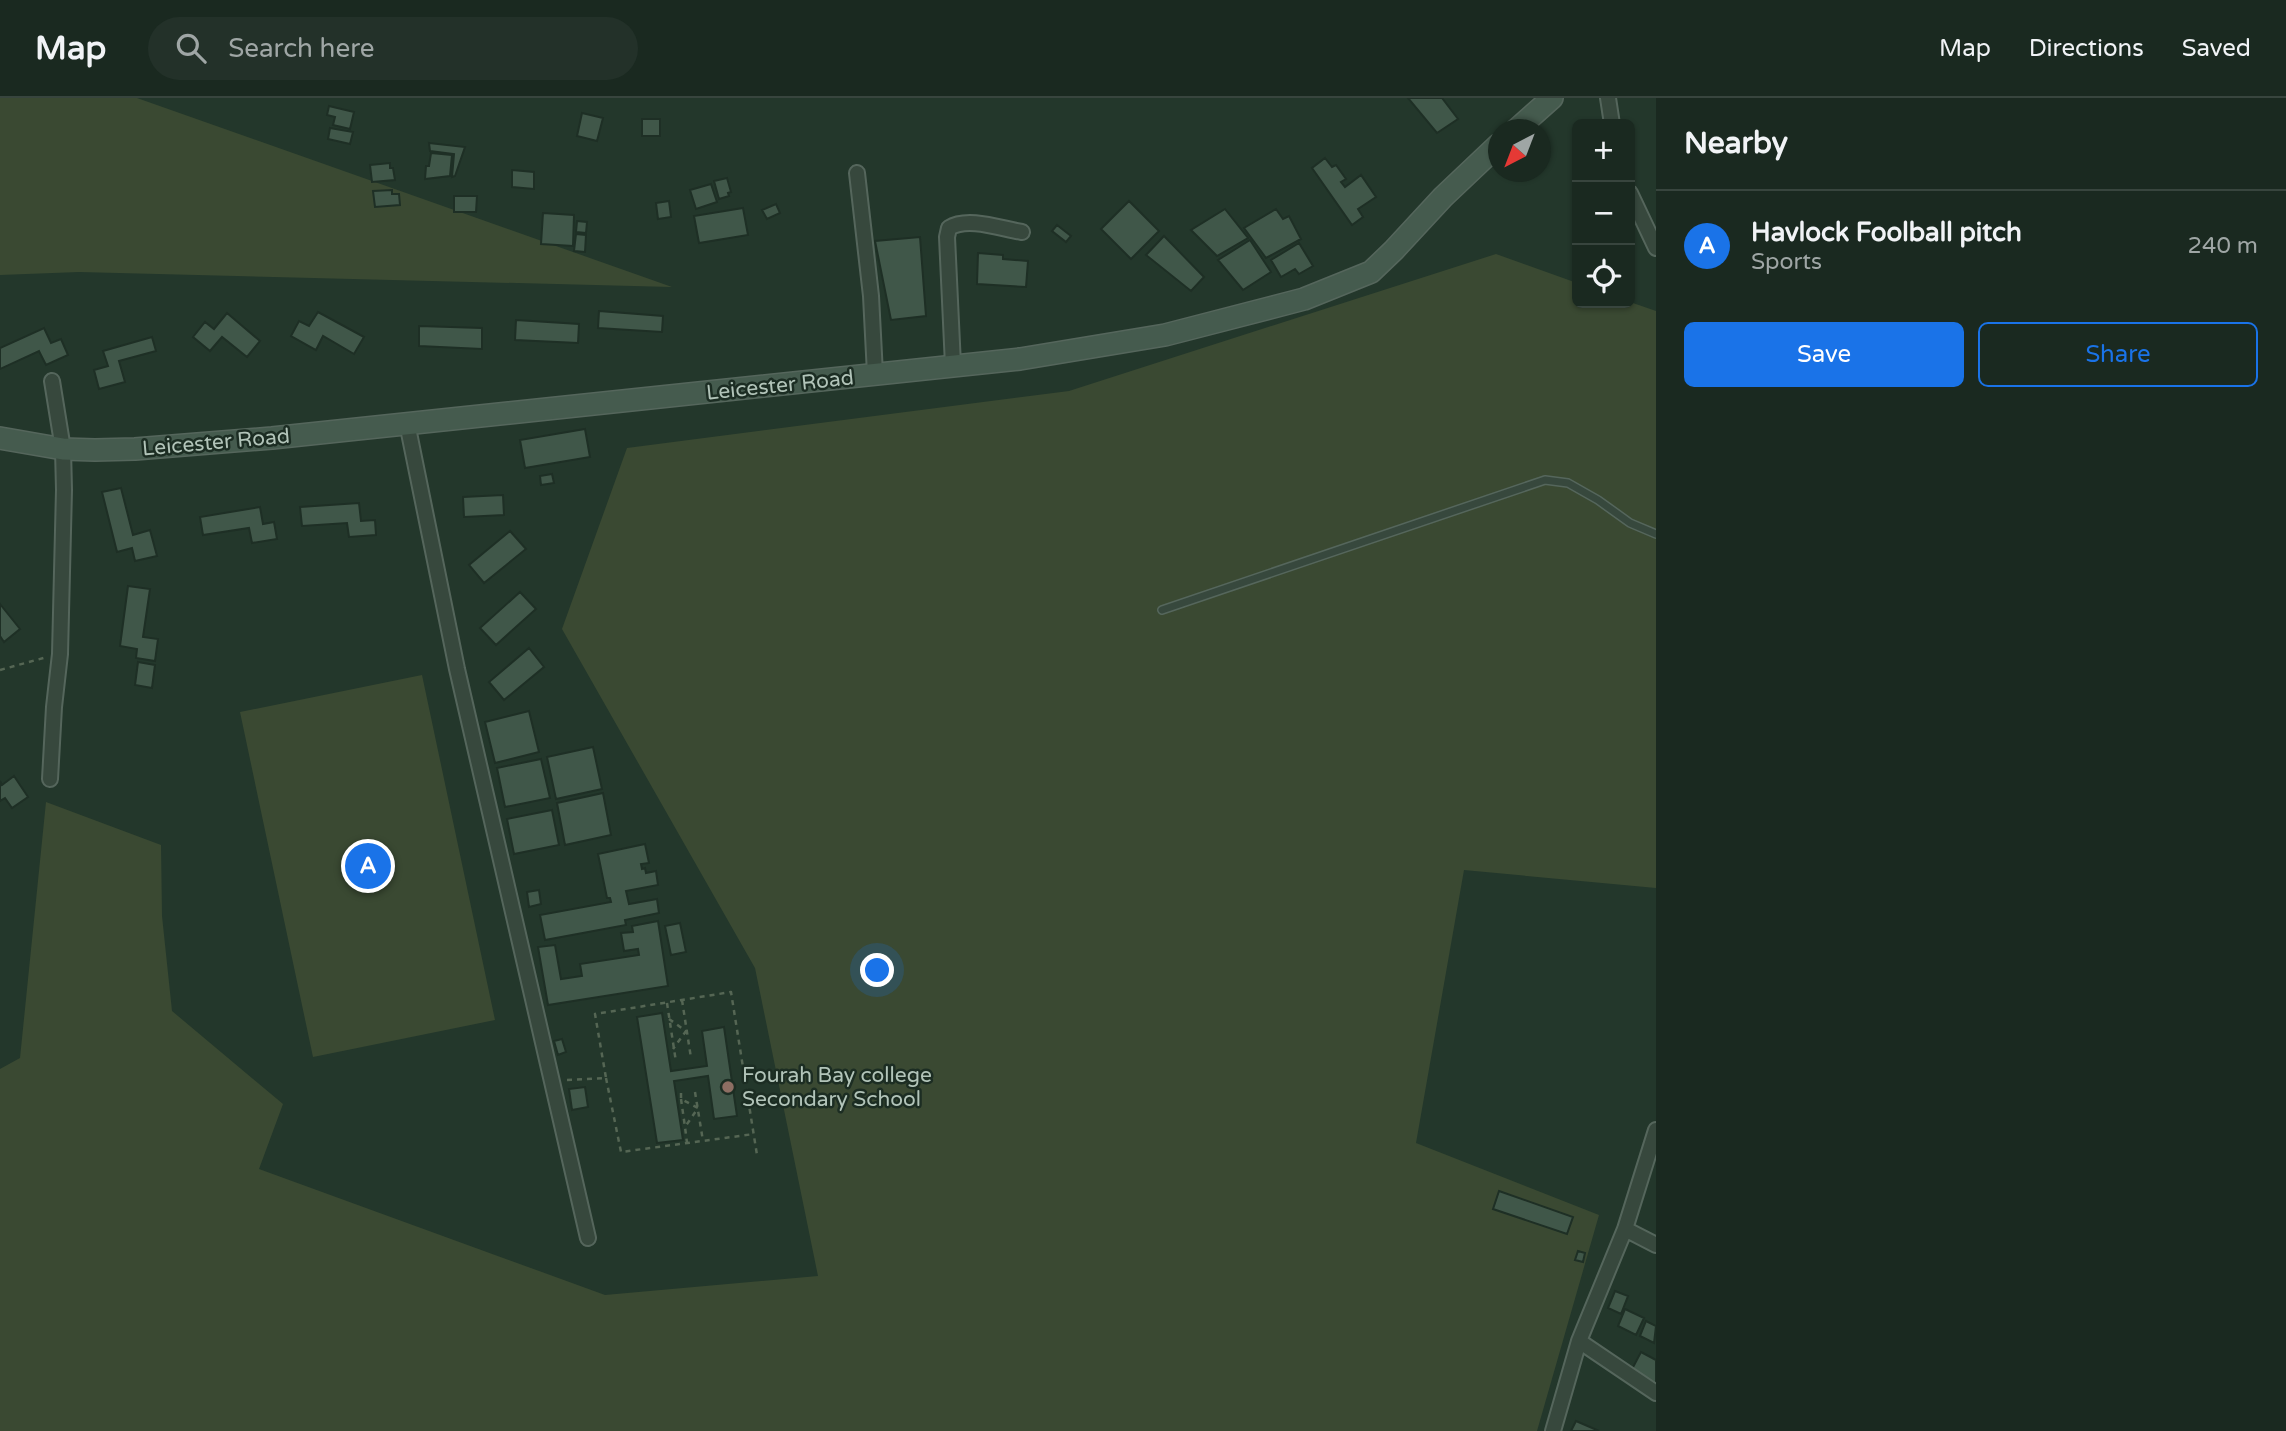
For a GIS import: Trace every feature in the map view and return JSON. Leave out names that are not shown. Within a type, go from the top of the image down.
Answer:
[{"type":"street","points":[[1528,119],[1552,98]]},
{"type":"street","points":[[1608,98],[1611,119]]},
{"type":"street","name":"Leicester Road","points":[[0,438],[62,449],[179,446],[1020,359],[1165,335],[1238,318],[1324,293],[1371,272],[1443,197],[1488,155]]},
{"type":"street","points":[[857,173],[872,296],[875,374]]},
{"type":"street","points":[[1635,203],[1656,248]]},
{"type":"street","points":[[953,365],[947,237],[949,228],[956,223],[970,223],[1023,232]]},
{"type":"street","points":[[50,779],[60,654],[64,504],[62,449],[52,381]]},
{"type":"street","points":[[407,423],[457,669],[587,1238]]},
{"type":"street","points":[[1553,1431],[1579,1341],[1625,1229],[1656,1129]]},
{"type":"street","points":[[1625,1229],[1656,1245]]},
{"type":"street","points":[[1579,1341],[1656,1393]]},
{"type":"lane","points":[[1163,610],[1545,480],[1568,483],[1630,523],[1656,534]]},
{"type":"path","points":[[0,670],[60,654]]},
{"type":"path","points":[[754,1134],[621,1152],[595,1014],[731,992],[754,1134],[757,1155]]},
{"type":"path","points":[[682,1000],[691,1058]]},
{"type":"path","points":[[667,1003],[676,1062]]},
{"type":"path","points":[[669,1019],[686,1031]]},
{"type":"path","points":[[673,1049],[686,1031]]},
{"type":"path","points":[[551,1081],[606,1078]]},
{"type":"path","points":[[695,1092],[704,1141]]},
{"type":"path","points":[[681,1093],[687,1143]]},
{"type":"path","points":[[681,1099],[698,1108]]},
{"type":"path","points":[[685,1127],[698,1108]]},
{"type":"green space","points":[[0,98],[137,98],[672,287],[79,272],[0,275]]},
{"type":"green space","points":[[1496,254],[1572,281],[1572,308],[1635,308],[1635,304],[1656,311],[1656,888],[1464,870],[1416,1143],[1599,1215],[1537,1431],[0,1431],[0,1069],[20,1058],[46,802],[161,845],[162,916],[172,1011],[283,1104],[259,1169],[605,1295],[818,1276],[755,968],[562,629],[627,448],[1069,391]]},
{"type":"green space","points":[[422,675],[495,1020],[313,1057],[240,712]]},
{"type":"building","points":[[1408,98],[1442,98],[1458,119],[1437,133]]},
{"type":"building","points":[[329,106],[354,112],[350,129],[333,125],[335,117],[327,115]]},
{"type":"building","points":[[582,113],[603,118],[597,141],[577,136]]},
{"type":"building","points":[[642,119],[660,119],[660,136],[642,136]]},
{"type":"building","points":[[330,128],[353,132],[350,144],[328,139]]},
{"type":"building","points":[[429,143],[465,147],[455,176],[452,177],[454,154],[430,151]]},
{"type":"building","points":[[431,153],[452,155],[450,176],[425,179]]},
{"type":"building","points":[[1325,158],[1332,167],[1336,165],[1346,179],[1341,182],[1345,187],[1361,175],[1376,197],[1358,209],[1363,217],[1352,225],[1312,168]]},
{"type":"building","points":[[390,163],[395,180],[372,182],[370,165]]},
{"type":"building","points":[[512,170],[534,172],[534,189],[512,187]]},
{"type":"building","points":[[727,178],[731,192],[728,193],[729,196],[719,199],[714,181]]},
{"type":"building","points":[[711,184],[717,202],[696,209],[690,190]]},
{"type":"building","points":[[392,190],[392,194],[399,194],[400,205],[375,207],[373,191]]},
{"type":"building","points":[[454,196],[477,196],[476,212],[454,212]]},
{"type":"building","points":[[669,201],[671,217],[658,219],[656,203]]},
{"type":"building","points":[[1129,201],[1159,231],[1131,259],[1101,229]]},
{"type":"building","points":[[776,204],[780,213],[767,219],[762,210]]},
{"type":"building","points":[[743,208],[748,235],[699,243],[694,216]]},
{"type":"building","points":[[1225,209],[1248,238],[1217,256],[1191,230]]},
{"type":"building","points":[[1276,209],[1283,219],[1289,216],[1301,239],[1266,258],[1244,228]]},
{"type":"building","points":[[543,213],[574,215],[573,246],[541,244]]},
{"type":"building","points":[[577,221],[587,222],[586,233],[576,232]]},
{"type":"building","points":[[1057,225],[1071,236],[1066,242],[1052,231]]},
{"type":"building","points":[[576,234],[586,235],[585,252],[574,251]]},
{"type":"building","points":[[1164,236],[1204,277],[1191,291],[1146,255]]},
{"type":"building","points":[[920,237],[926,316],[891,320],[875,241]]},
{"type":"building","points":[[1250,240],[1271,272],[1243,290],[1218,260]]},
{"type":"building","points":[[1299,243],[1313,266],[1299,274],[1295,269],[1281,277],[1271,260]]},
{"type":"building","points":[[978,253],[1028,261],[1026,287],[977,284]]},
{"type":"building","points":[[599,311],[663,316],[662,332],[598,328]]},
{"type":"building","points":[[318,312],[364,337],[354,354],[323,336],[316,350],[291,336],[299,321],[309,326]]},
{"type":"building","points":[[227,313],[260,341],[247,357],[222,337],[210,351],[193,337],[205,322],[214,329]]},
{"type":"building","points":[[516,320],[579,324],[578,343],[515,340]]},
{"type":"building","points":[[419,326],[482,328],[482,349],[419,346]]},
{"type":"building","points":[[44,328],[51,343],[61,339],[68,355],[46,365],[39,351],[0,369],[0,348]]},
{"type":"building","points":[[152,337],[156,351],[119,361],[125,382],[99,389],[94,370],[108,366],[103,351]]},
{"type":"building","points":[[585,429],[590,457],[525,468],[520,440]]},
{"type":"building","points":[[552,474],[554,483],[541,485],[540,476]]},
{"type":"building","points":[[121,488],[133,535],[150,530],[157,556],[135,561],[132,548],[117,552],[102,492]]},
{"type":"building","points":[[503,495],[504,515],[464,517],[463,497]]},
{"type":"building","points":[[359,503],[361,521],[375,520],[376,535],[349,537],[347,523],[302,526],[300,507]]},
{"type":"building","points":[[260,507],[263,524],[274,522],[277,539],[252,543],[249,528],[203,535],[200,517]]},
{"type":"building","points":[[510,531],[526,549],[484,583],[469,565]]},
{"type":"building","points":[[128,586],[150,589],[143,637],[158,639],[155,661],[136,658],[137,649],[120,646]]},
{"type":"building","points":[[520,592],[536,609],[496,645],[480,628]]},
{"type":"building","points":[[0,604],[20,629],[4,642],[0,636]]},
{"type":"building","points":[[529,648],[544,667],[504,700],[489,682]]},
{"type":"building","points":[[138,662],[155,665],[152,688],[135,685]]},
{"type":"building","points":[[529,711],[539,752],[495,763],[485,722]]},
{"type":"building","points":[[593,747],[602,789],[556,799],[547,757]]},
{"type":"building","points":[[541,759],[550,798],[505,807],[497,768]]},
{"type":"building","points":[[14,776],[28,797],[12,808],[5,798],[0,801],[0,781],[2,785]]},
{"type":"building","points":[[603,793],[611,835],[565,845],[557,803]]},
{"type":"building","points":[[552,810],[559,845],[514,854],[507,819]]},
{"type":"building","points":[[645,844],[649,863],[641,864],[642,869],[645,868],[646,873],[656,871],[658,885],[626,891],[629,904],[657,899],[659,913],[625,920],[626,925],[545,940],[540,915],[611,902],[610,898],[607,898],[598,854]]},
{"type":"building","points":[[539,890],[541,904],[529,907],[527,892]]},
{"type":"building","points":[[658,921],[668,986],[548,1005],[538,947],[555,945],[561,979],[582,976],[580,964],[639,955],[638,949],[624,951],[621,933],[633,932],[632,926]]},
{"type":"building","points":[[680,923],[686,952],[671,955],[665,926]]},
{"type":"building","points":[[662,1013],[671,1071],[707,1066],[702,1031],[724,1027],[737,1116],[714,1119],[708,1076],[674,1081],[683,1140],[657,1143],[637,1017]]},
{"type":"building","points":[[562,1039],[566,1052],[558,1055],[554,1041]]},
{"type":"building","points":[[585,1087],[588,1107],[572,1110],[569,1089]]},
{"type":"building","points":[[1499,1191],[1573,1217],[1567,1234],[1493,1209]]},
{"type":"building","points":[[1578,1251],[1585,1253],[1583,1262],[1575,1260]]},
{"type":"building","points":[[1615,1291],[1628,1296],[1621,1314],[1608,1308]]},
{"type":"building","points":[[1625,1309],[1644,1318],[1636,1335],[1618,1326]]},
{"type":"building","points":[[1646,1321],[1656,1326],[1654,1343],[1640,1336]]},
{"type":"building","points":[[1641,1352],[1656,1360],[1656,1385],[1631,1371]]},
{"type":"building","points":[[1576,1421],[1599,1431],[1571,1431]]},
{"type":"place","name":"Havlock Foolball pitch","points":[[368,866]]},
{"type":"place","name":"Fourah Bay college Secondary School","points":[[728,1087]]}]
